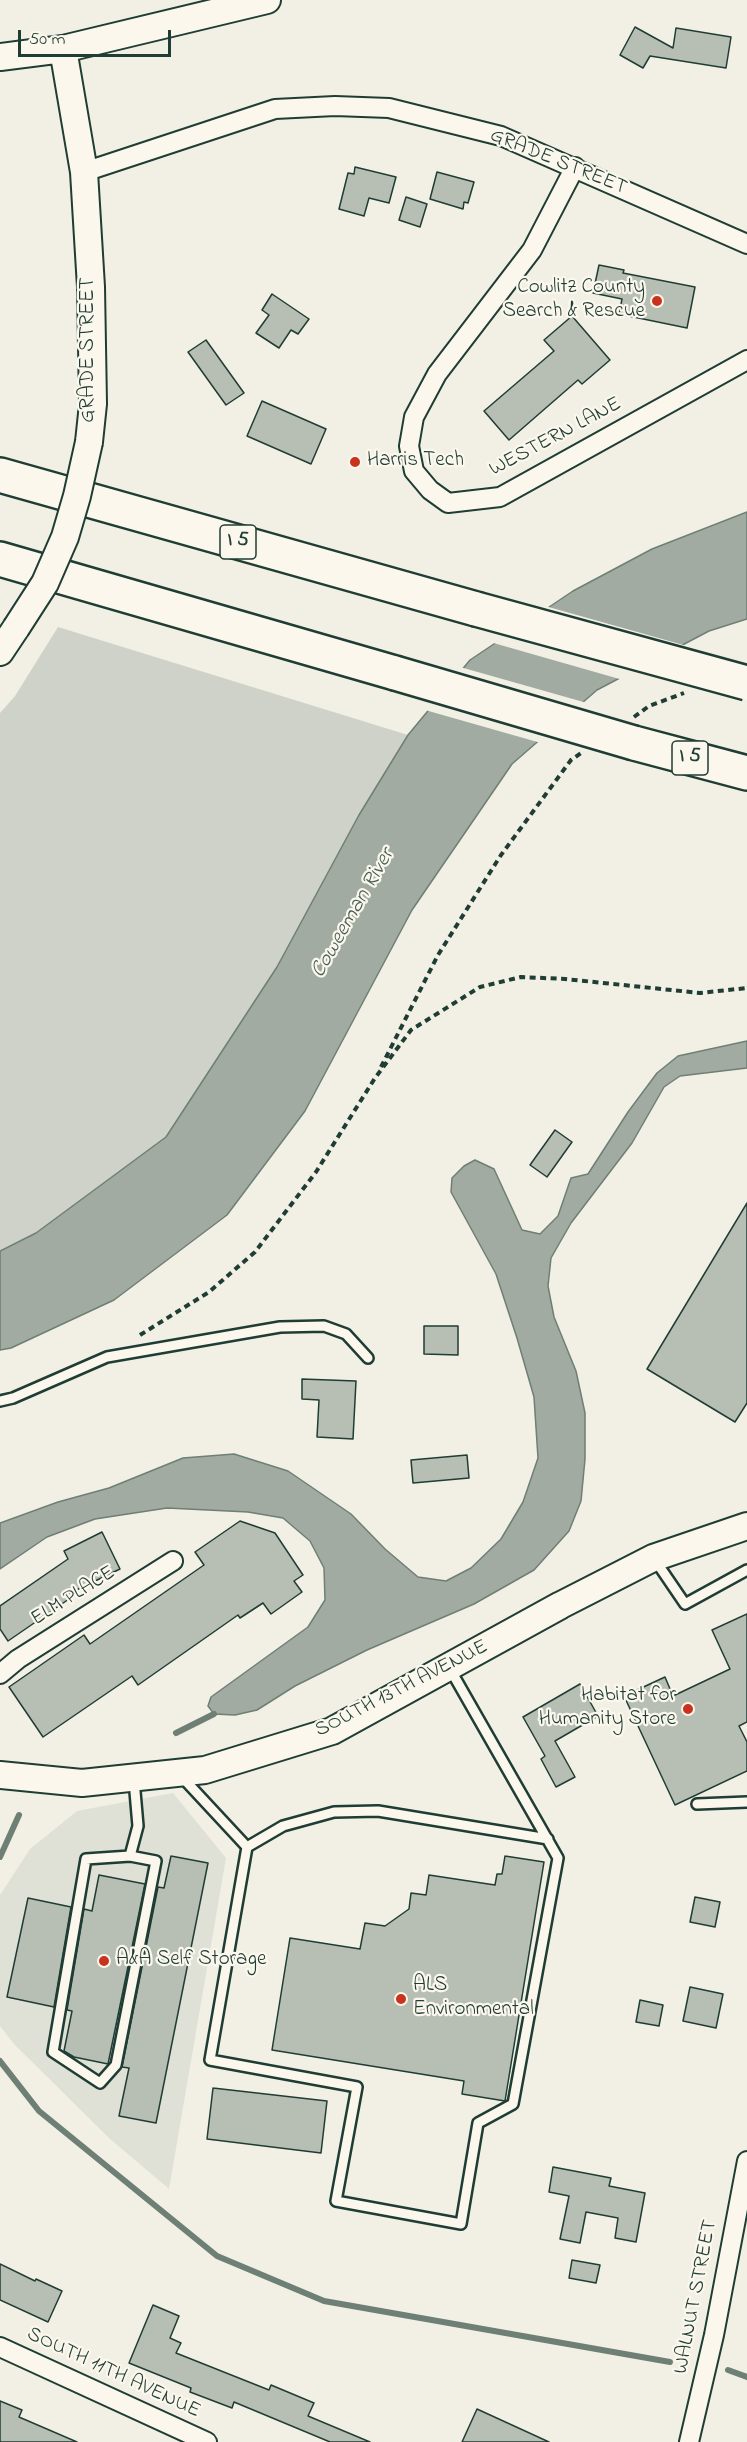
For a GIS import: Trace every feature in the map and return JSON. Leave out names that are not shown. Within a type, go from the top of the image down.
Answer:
[{"type":"highway","name":"I 5","points":[[0,475],[747,683]]},
{"type":"highway","name":"I 5","points":[[0,559],[395,673],[632,731],[747,773]]},
{"type":"main road","points":[[0,57],[63,49],[267,0]]},
{"type":"main road","name":"GRADE STREET","points":[[0,652],[45,583],[59,553],[77,496],[89,442],[93,404],[91,287],[84,172],[63,49]]},
{"type":"main road","name":"SOUTH 13TH AVENUE","points":[[0,1775],[82,1783],[206,1770],[332,1731],[653,1558],[747,1526]]},
{"type":"street","name":"GRADE STREET","points":[[84,172],[275,109],[334,106],[389,108],[501,136],[747,244]]},
{"type":"street","name":"WESTERN LANE","points":[[575,167],[532,250],[436,374],[414,417],[409,446],[414,471],[430,490],[448,502],[500,497],[747,360]]},
{"type":"street","name":"ELM PLACE","points":[[0,1674],[18,1659],[173,1561]]},
{"type":"street","name":"WALNUT STREET","points":[[689,2442],[714,2335],[747,2161]]},
{"type":"street","name":"SOUTH 11TH AVENUE","points":[[0,2347],[207,2442]]},
{"type":"lane","points":[[0,1401],[13,1398],[107,1357],[151,1347],[280,1327],[324,1326],[346,1335],[368,1358]]},
{"type":"lane","points":[[653,1558],[686,1604],[747,1570]]},
{"type":"lane","points":[[449,1667],[548,1839],[558,1858],[513,2104],[478,2123],[461,2224],[336,2201],[357,2087],[210,2060],[247,1847],[283,1826],[334,1812],[378,1811],[548,1839]]},
{"type":"lane","points":[[178,1773],[247,1847]]},
{"type":"lane","points":[[130,1856],[138,1826],[134,1778]]},
{"type":"lane","points":[[697,1804],[747,1802]]},
{"type":"lane","points":[[130,1856],[156,1861],[116,2066],[100,2083],[53,2052],[86,1859],[130,1856]]},
{"type":"path","points":[[632,731],[649,706],[693,690]]},
{"type":"path","points":[[375,1078],[438,955],[501,855],[571,760],[591,747]]},
{"type":"path","points":[[107,1357],[209,1292],[255,1252],[316,1172],[375,1078],[411,1030],[480,987],[521,977],[565,979],[700,993],[747,988]]},
{"type":"shaded area","points":[[58,627],[408,735],[359,815],[277,967],[166,1137],[36,1233],[0,1251],[0,713],[15,696]]},
{"type":"shaded area","name":"A&A Self Storage","points":[[173,1793],[226,1858],[169,2189],[109,2138],[14,2044],[0,2026],[0,1895],[30,1849],[77,1811]]},
{"type":"water","name":"Coweeman River","points":[[747,512],[747,619],[709,631],[597,690],[512,764],[412,910],[305,1111],[227,1215],[114,1300],[11,1348],[0,1350],[0,1251],[36,1233],[166,1137],[277,967],[359,815],[408,735],[470,660],[573,591],[652,549]]},
{"type":"water","points":[[747,1041],[747,1068],[680,1076],[664,1087],[632,1143],[571,1223],[551,1258],[548,1286],[554,1317],[576,1371],[585,1413],[585,1459],[581,1501],[569,1531],[534,1570],[474,1604],[367,1650],[295,1686],[257,1710],[235,1715],[214,1714],[208,1706],[211,1697],[308,1627],[325,1600],[324,1568],[310,1541],[283,1518],[248,1512],[167,1508],[95,1519],[47,1537],[0,1569],[0,1523],[58,1502],[109,1488],[183,1458],[234,1454],[288,1471],[351,1514],[385,1549],[418,1577],[446,1581],[471,1568],[501,1539],[523,1502],[538,1458],[534,1397],[517,1338],[496,1274],[451,1192],[452,1178],[464,1166],[475,1160],[494,1169],[522,1230],[540,1234],[558,1216],[571,1178],[588,1174],[628,1112],[657,1073],[678,1056]]},
{"type":"pier","points":[[545,606],[687,646],[623,680],[490,642]]},
{"type":"pier","points":[[460,667],[587,703],[541,743],[425,710]]},
{"type":"building","points":[[635,27],[673,48],[676,28],[731,37],[726,68],[650,56],[643,68],[620,55]]},
{"type":"building","points":[[355,167],[396,177],[389,203],[369,198],[364,216],[339,209],[348,173],[354,174]]},
{"type":"building","points":[[437,172],[474,182],[468,203],[464,202],[463,209],[430,199]]},
{"type":"building","points":[[406,197],[427,204],[420,227],[399,220]]},
{"type":"building","name":"Cowlitz County Search & Rescue","points":[[599,265],[624,270],[623,273],[695,287],[687,328],[619,314],[622,299],[593,293]]},
{"type":"building","points":[[272,294],[309,319],[298,334],[291,330],[279,348],[256,333],[269,315],[262,310]]},
{"type":"building","points":[[572,316],[610,360],[582,384],[578,380],[509,440],[484,411],[554,351],[544,340]]},
{"type":"building","points":[[206,340],[244,393],[226,405],[188,352]]},
{"type":"building","points":[[262,401],[326,429],[311,464],[247,436]]},
{"type":"building","points":[[555,1130],[572,1142],[547,1177],[530,1165]]},
{"type":"building","points":[[747,1203],[747,1403],[735,1422],[647,1369]]},
{"type":"building","points":[[424,1326],[458,1326],[458,1355],[424,1354]]},
{"type":"building","points":[[302,1379],[356,1381],[353,1439],[317,1437],[319,1400],[302,1399]]},
{"type":"building","points":[[467,1455],[469,1478],[413,1483],[411,1460]]},
{"type":"building","points":[[240,1521],[275,1533],[303,1575],[294,1581],[302,1592],[271,1614],[263,1603],[240,1618],[238,1615],[138,1685],[132,1676],[43,1737],[9,1687],[84,1635],[90,1644],[204,1565],[195,1552]]},
{"type":"building","points":[[102,1532],[120,1569],[66,1595],[69,1599],[8,1641],[0,1629],[0,1606],[68,1559],[64,1551]]},
{"type":"building","name":"Habitat for Humanity Store","points":[[747,1614],[747,1722],[739,1726],[747,1742],[747,1771],[675,1805],[624,1696],[665,1677],[673,1696],[730,1669],[712,1630]]},
{"type":"building","points":[[580,1684],[598,1716],[555,1741],[575,1777],[556,1787],[541,1759],[545,1756],[523,1717]]},
{"type":"building","points":[[171,1856],[208,1863],[156,2123],[119,2116],[129,2068],[122,2067],[158,1887],[164,1888]]},
{"type":"building","name":"ALS Environmental","points":[[505,1856],[544,1862],[505,2101],[462,2094],[464,2081],[272,2050],[290,1938],[360,1949],[365,1923],[385,1926],[409,1909],[411,1893],[426,1895],[429,1875],[495,1885],[497,1874],[502,1874]]},
{"type":"building","points":[[99,1875],[145,1884],[108,2064],[74,2057],[64,2051],[72,2011],[67,2010],[84,1909],[92,1911]]},
{"type":"building","points":[[695,1897],[720,1902],[715,1927],[690,1922]]},
{"type":"building","points":[[28,1898],[71,1907],[54,2007],[7,1997]]},
{"type":"building","points":[[690,1987],[723,1994],[716,2028],[683,2021]]},
{"type":"building","points":[[640,2000],[663,2005],[659,2026],[636,2022]]},
{"type":"building","points":[[213,2088],[327,2101],[321,2153],[207,2139]]},
{"type":"building","points":[[553,2167],[611,2178],[609,2186],[645,2193],[636,2242],[615,2238],[618,2218],[586,2212],[580,2243],[560,2239],[569,2196],[549,2192]]},
{"type":"building","points":[[572,2260],[600,2265],[596,2283],[569,2278]]},
{"type":"building","points":[[0,2264],[62,2291],[48,2322],[0,2300]]},
{"type":"building","points":[[153,2305],[179,2316],[170,2338],[181,2343],[176,2353],[269,2390],[271,2385],[314,2403],[308,2416],[370,2442],[330,2442],[234,2402],[232,2408],[190,2392],[191,2388],[129,2363]]},
{"type":"building","points":[[0,2401],[22,2410],[19,2417],[77,2442],[0,2442]]},
{"type":"building","points":[[477,2409],[549,2442],[462,2442]]},
{"type":"waterway","points":[[176,1733],[214,1714]]},
{"type":"waterway","points":[[0,1857],[19,1815]]},
{"type":"waterway","points":[[0,2061],[39,2111],[217,2256],[324,2301],[670,2362]]},
{"type":"waterway","points":[[728,2370],[747,2377]]},
{"type":"place","name":"Cowlitz County Search & Rescue","points":[[657,301]]},
{"type":"place","name":"Harris Tech","points":[[355,462]]},
{"type":"place","name":"Habitat for Humanity Store","points":[[688,1709]]},
{"type":"place","name":"A&A Self Storage","points":[[104,1961]]},
{"type":"place","name":"ALS Environmental","points":[[401,1999]]}]
